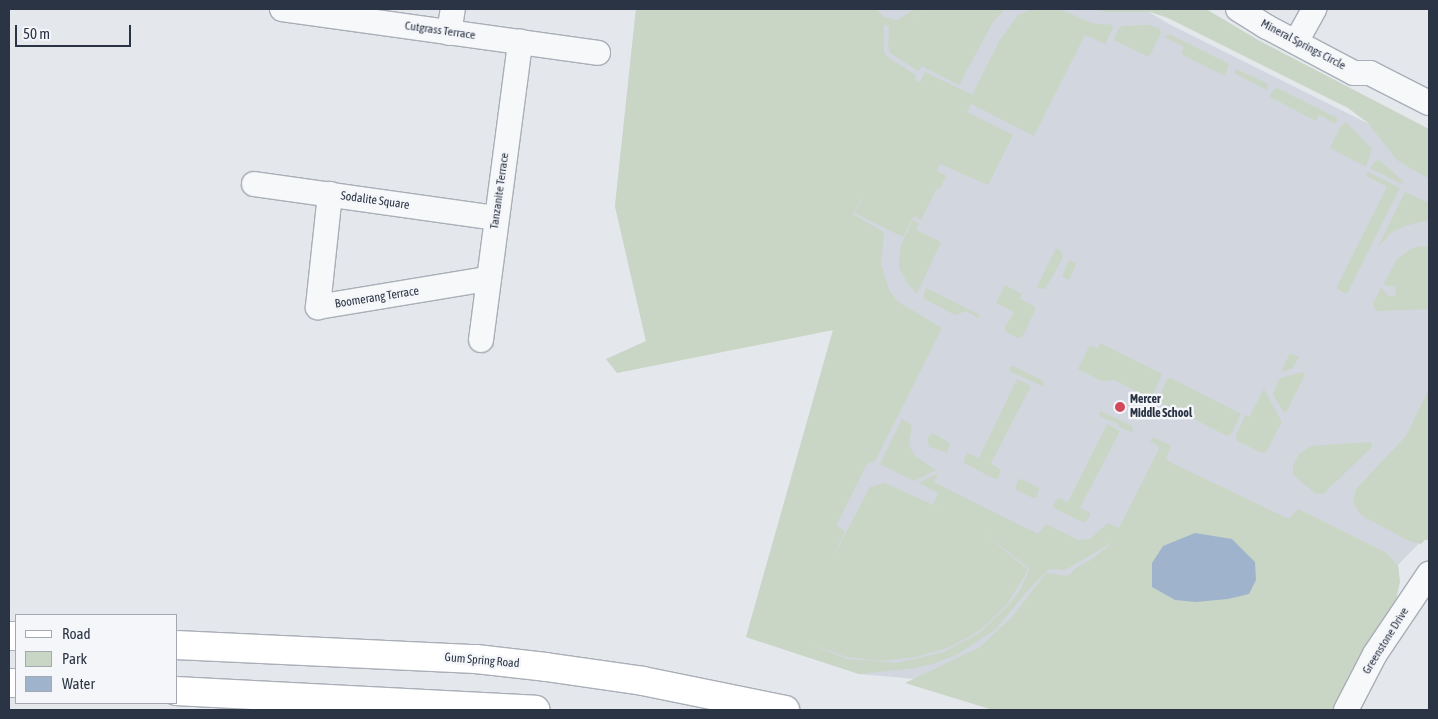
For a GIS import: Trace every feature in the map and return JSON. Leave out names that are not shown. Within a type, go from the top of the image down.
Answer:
[{"type":"main road","name":"Gum Spring Road","points":[[178,645],[476,660],[633,680],[719,703],[785,710]]},
{"type":"main road","points":[[178,691],[452,708],[535,710]]},
{"type":"street","name":"Cutgrass Terrace","points":[[282,9],[598,53]]},
{"type":"street","points":[[449,33],[453,9]]},
{"type":"street","name":"Mineral Springs Circle","points":[[1238,9],[1299,36],[1360,59],[1370,73],[1429,103]]},
{"type":"street","name":"Mineral Springs Circle","points":[[1266,9],[1299,36]]},
{"type":"street","points":[[1299,36],[1314,9]]},
{"type":"street","name":"Tanzanite Terrace","points":[[481,340],[520,42]]},
{"type":"street","name":"Sodalite Square","points":[[254,184],[496,218]]},
{"type":"street","name":"Boomerang Terrace","points":[[330,194],[318,307],[488,279]]},
{"type":"street","name":"Greenstone Drive","points":[[1346,710],[1375,654],[1429,574]]},
{"type":"shaded area","name":"Mercer Middle School","points":[[636,9],[1144,9],[1169,24],[1429,154],[1429,533],[1398,565],[1388,554],[1369,550],[1120,539],[950,682],[859,674],[746,637],[833,330],[646,341],[615,206]]},
{"type":"green space","points":[[636,9],[876,9],[884,17],[898,20],[914,9],[923,9],[910,22],[924,9],[1005,9],[993,22],[959,85],[922,66],[918,71],[890,53],[888,47],[889,27],[884,24],[884,53],[916,75],[915,80],[920,82],[925,72],[975,96],[973,93],[1000,40],[1018,15],[1032,9],[1060,9],[1091,23],[1112,25],[1113,28],[1105,44],[1085,35],[1034,136],[971,104],[967,112],[1013,135],[988,185],[940,164],[937,171],[946,176],[940,189],[937,188],[921,220],[914,216],[903,237],[855,213],[867,188],[853,214],[882,231],[884,236],[881,264],[889,290],[897,301],[942,328],[875,461],[867,464],[836,526],[845,531],[830,563],[870,487],[885,483],[940,508],[933,504],[938,493],[919,483],[938,473],[934,482],[1038,534],[1046,524],[1078,540],[1090,539],[1108,523],[1119,528],[1160,447],[1150,441],[1153,437],[1171,446],[1166,459],[1172,463],[1289,519],[1298,509],[1388,554],[1398,565],[1400,582],[1396,600],[1350,673],[1333,710],[993,710],[905,683],[980,647],[1013,616],[1046,573],[1068,576],[1077,567],[1089,561],[1109,546],[1112,540],[1108,545],[1065,570],[1049,569],[1029,589],[995,630],[956,655],[933,664],[915,668],[859,674],[746,637],[833,330],[617,373],[606,359],[646,341],[615,206]],"holes":[[[980,530],[1030,569],[1019,592],[981,632],[944,652],[897,663],[847,659],[802,641],[847,657],[881,661],[916,657],[950,647],[982,629],[1008,603],[1028,570]]]},
{"type":"green space","points":[[1092,9],[1206,9],[1258,40],[1429,129],[1429,179],[1397,160],[1368,123],[1348,108],[1168,18],[1150,12],[1105,12]]},
{"type":"green space","points":[[1149,25],[1160,29],[1161,33],[1149,57],[1114,40],[1118,29],[1123,26]]},
{"type":"green space","points":[[1169,34],[1229,64],[1225,76],[1181,54],[1184,47],[1165,37]]},
{"type":"green space","points":[[1236,69],[1268,84],[1267,90],[1234,73]]},
{"type":"green space","points":[[1277,88],[1337,118],[1336,124],[1319,115],[1316,121],[1270,97],[1273,90]]},
{"type":"green space","points":[[1346,122],[1372,149],[1366,167],[1330,148],[1341,126]]},
{"type":"green space","points":[[1378,159],[1403,181],[1402,184],[1370,168]]},
{"type":"green space","points":[[1368,172],[1400,188],[1347,294],[1337,289],[1337,286],[1387,187],[1366,176]]},
{"type":"green space","points":[[1405,192],[1429,203],[1429,220],[1405,226],[1392,232],[1378,247]]},
{"type":"green space","points":[[913,220],[919,223],[916,230],[941,242],[917,294],[908,284],[899,268],[901,245]]},
{"type":"green space","points":[[1420,246],[1429,247],[1429,309],[1376,311],[1373,304],[1381,288],[1389,296],[1396,294],[1395,287],[1383,285],[1397,259],[1411,249]]},
{"type":"green space","points":[[1056,248],[1061,251],[1063,257],[1046,288],[1037,287]]},
{"type":"green space","points":[[1069,260],[1076,263],[1069,280],[1062,277]]},
{"type":"green space","points":[[1005,285],[1022,294],[1020,299],[1034,306],[1035,310],[1023,336],[1018,338],[1006,332],[1005,327],[1014,312],[996,303]]},
{"type":"green space","points":[[926,288],[980,315],[978,318],[966,311],[955,315],[923,298]]},
{"type":"green space","points":[[1100,343],[1162,374],[1153,395],[1148,397],[1114,380],[1101,381],[1078,369],[1090,345],[1098,349]]},
{"type":"green space","points":[[1290,353],[1299,357],[1292,369],[1281,372]]},
{"type":"green space","points":[[1013,366],[1043,381],[1044,387],[1011,372],[1009,368]]},
{"type":"green space","points":[[1303,372],[1305,375],[1286,412],[1283,412],[1273,394],[1280,378]]},
{"type":"green space","points":[[1171,378],[1241,414],[1231,434],[1227,436],[1160,402],[1158,398],[1167,380]]},
{"type":"green space","points":[[1017,379],[1031,386],[991,463],[1001,470],[998,478],[995,479],[964,463],[964,460],[968,453],[979,458]]},
{"type":"green space","points":[[1264,389],[1282,422],[1266,452],[1262,453],[1237,441],[1236,436],[1245,415],[1249,417]]},
{"type":"green space","points":[[1429,389],[1429,540],[1425,540],[1421,544],[1409,541],[1366,518],[1360,514],[1353,502],[1356,489],[1406,436]]},
{"type":"green space","points":[[1101,411],[1132,426],[1133,431],[1131,432],[1118,426],[1119,424],[1101,417],[1099,413]]},
{"type":"green space","points":[[902,419],[912,425],[909,444],[915,456],[936,470],[914,481],[880,464]]},
{"type":"green space","points":[[1107,424],[1120,431],[1080,508],[1090,513],[1090,516],[1085,522],[1080,521],[1054,508],[1053,505],[1058,498],[1068,502]]},
{"type":"green space","points":[[932,433],[950,443],[947,453],[930,447],[927,439]]},
{"type":"green space","points":[[1371,442],[1372,447],[1323,494],[1315,493],[1293,475],[1293,465],[1299,454],[1311,446]]},
{"type":"green space","points":[[1021,479],[1039,488],[1037,497],[1033,498],[1015,489],[1018,480]]},
{"type":"water","points":[[1195,533],[1232,539],[1255,562],[1256,580],[1249,594],[1228,599],[1196,602],[1175,600],[1152,587],[1152,563],[1163,546]]},
{"type":"place","name":"Mercer Middle School","points":[[1120,407]]}]
